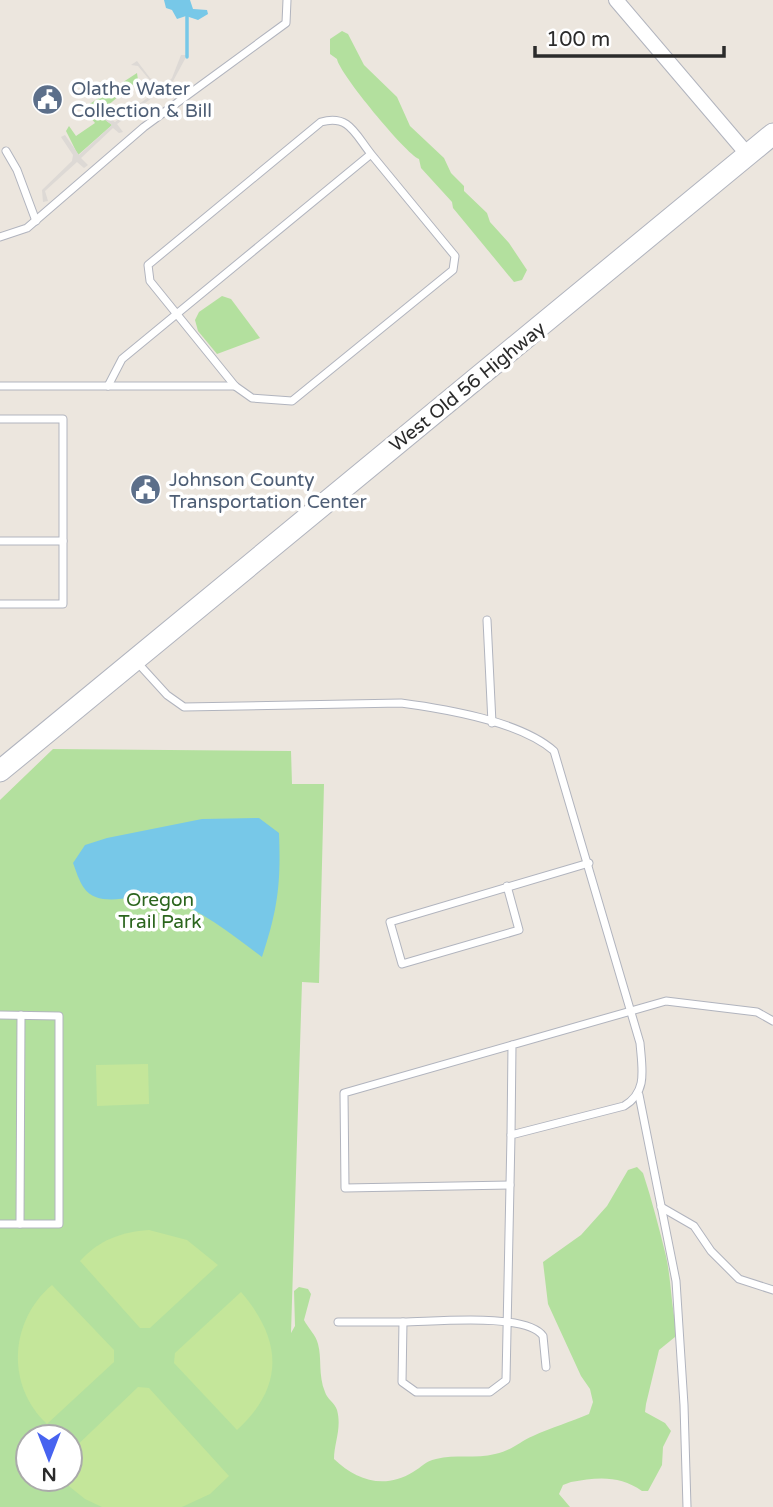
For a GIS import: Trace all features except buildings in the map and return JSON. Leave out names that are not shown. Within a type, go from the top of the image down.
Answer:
[{"type":"main road","name":"West Old 56 Highway","points":[[0,771],[773,134]]},
{"type":"street","points":[[616,0],[748,155]]},
{"type":"lane","points":[[0,237],[16,233],[36,221],[144,127],[286,23],[287,0]]},
{"type":"lane","points":[[335,118],[344,120],[455,256],[453,270],[292,401],[251,398],[235,386],[175,314],[150,281],[148,265],[321,122],[335,118]]},
{"type":"lane","points":[[6,151],[17,170],[36,221]]},
{"type":"lane","points":[[108,386],[122,359],[371,154]]},
{"type":"lane","points":[[0,386],[235,386]]},
{"type":"lane","points":[[0,419],[63,419],[63,604],[0,604]]},
{"type":"lane","points":[[0,541],[63,541]]},
{"type":"lane","points":[[487,620],[492,723]]},
{"type":"lane","points":[[135,660],[167,695],[184,708],[401,703],[429,707],[529,734],[554,751],[631,1011],[642,1067],[639,1094],[676,1281],[687,1507]]},
{"type":"lane","points":[[507,886],[519,930],[402,964],[390,922],[507,886],[589,863]]},
{"type":"lane","points":[[510,1185],[345,1188],[344,1093],[666,1001],[757,1012],[773,1021]]},
{"type":"lane","points":[[0,1015],[59,1016],[59,1224],[0,1224]]},
{"type":"lane","points":[[20,1224],[21,1015]]},
{"type":"lane","points":[[403,1322],[402,1382],[416,1392],[490,1392],[506,1380],[512,1045]]},
{"type":"lane","points":[[511,1135],[624,1106],[639,1094]]},
{"type":"lane","points":[[661,1207],[694,1226],[711,1251],[739,1279],[773,1290]]},
{"type":"lane","points":[[338,1322],[507,1322],[540,1331],[546,1344],[546,1367]]},
{"type":"green space","points":[[342,31],[348,34],[364,65],[397,97],[410,126],[444,158],[451,173],[464,186],[464,191],[487,213],[490,222],[509,243],[527,270],[522,280],[514,282],[453,208],[452,202],[421,168],[419,159],[374,112],[349,80],[337,59],[330,54],[330,39]]},
{"type":"green space","points":[[137,73],[138,80],[100,112],[101,115],[93,114],[88,105]]},
{"type":"green space","points":[[91,118],[104,119],[112,125],[78,155],[66,131],[69,126],[76,136],[95,123]]},
{"type":"green space","points":[[222,296],[231,299],[260,338],[217,354],[198,331],[195,320],[199,312]]},
{"type":"green space","name":"Oregon Trail Park","points":[[53,749],[291,751],[292,784],[324,784],[319,983],[302,982],[291,1333],[295,1326],[294,1291],[299,1287],[308,1289],[311,1294],[304,1320],[317,1341],[323,1386],[336,1408],[338,1417],[334,1459],[361,1477],[392,1481],[432,1460],[501,1453],[528,1438],[589,1414],[593,1402],[590,1389],[581,1376],[548,1304],[543,1262],[581,1235],[607,1206],[628,1170],[637,1167],[643,1173],[666,1256],[676,1326],[675,1337],[659,1350],[645,1412],[665,1423],[671,1431],[663,1447],[662,1465],[648,1491],[608,1479],[590,1479],[563,1485],[559,1494],[570,1507],[0,1507],[0,800]]},
{"type":"green space","points":[[148,1064],[149,1104],[97,1106],[96,1065]]},
{"type":"green space","points":[[149,1230],[187,1240],[218,1265],[150,1328],[140,1328],[80,1261],[111,1238]]},
{"type":"green space","points":[[52,1285],[114,1350],[114,1362],[48,1423],[33,1408],[24,1391],[19,1372],[21,1334],[38,1299]]},
{"type":"green space","points":[[241,1292],[255,1310],[264,1328],[272,1362],[264,1397],[237,1430],[174,1363],[175,1353]]},
{"type":"green space","points":[[138,1387],[149,1388],[229,1476],[210,1494],[182,1507],[102,1507],[78,1493],[84,1493],[84,1439]]},
{"type":"shaded area","points":[[181,55],[186,55],[185,59],[172,83],[117,124],[123,132],[119,133],[113,128],[81,158],[88,165],[84,168],[77,162],[45,191],[48,201],[43,202],[42,190],[72,161],[73,155],[61,137],[65,135],[79,155],[112,125],[104,119],[91,118],[84,107],[88,105],[93,114],[105,115],[115,122],[158,90],[138,66],[131,65],[137,61],[150,78],[164,86],[172,78]]},
{"type":"water","points":[[164,0],[190,0],[193,9],[207,10],[208,14],[198,20],[186,16],[177,19],[172,10],[166,8]]},
{"type":"water","points":[[259,818],[279,833],[280,851],[275,910],[262,957],[207,918],[170,899],[148,896],[111,899],[91,895],[82,885],[73,863],[85,845],[107,838],[202,819]]},
{"type":"waterway","points":[[187,16],[187,57]]},
{"type":"place","name":"Olathe Water Collection & Bill","points":[[48,99]]},
{"type":"place","name":"Johnson County Transportation Center","points":[[146,490]]}]
